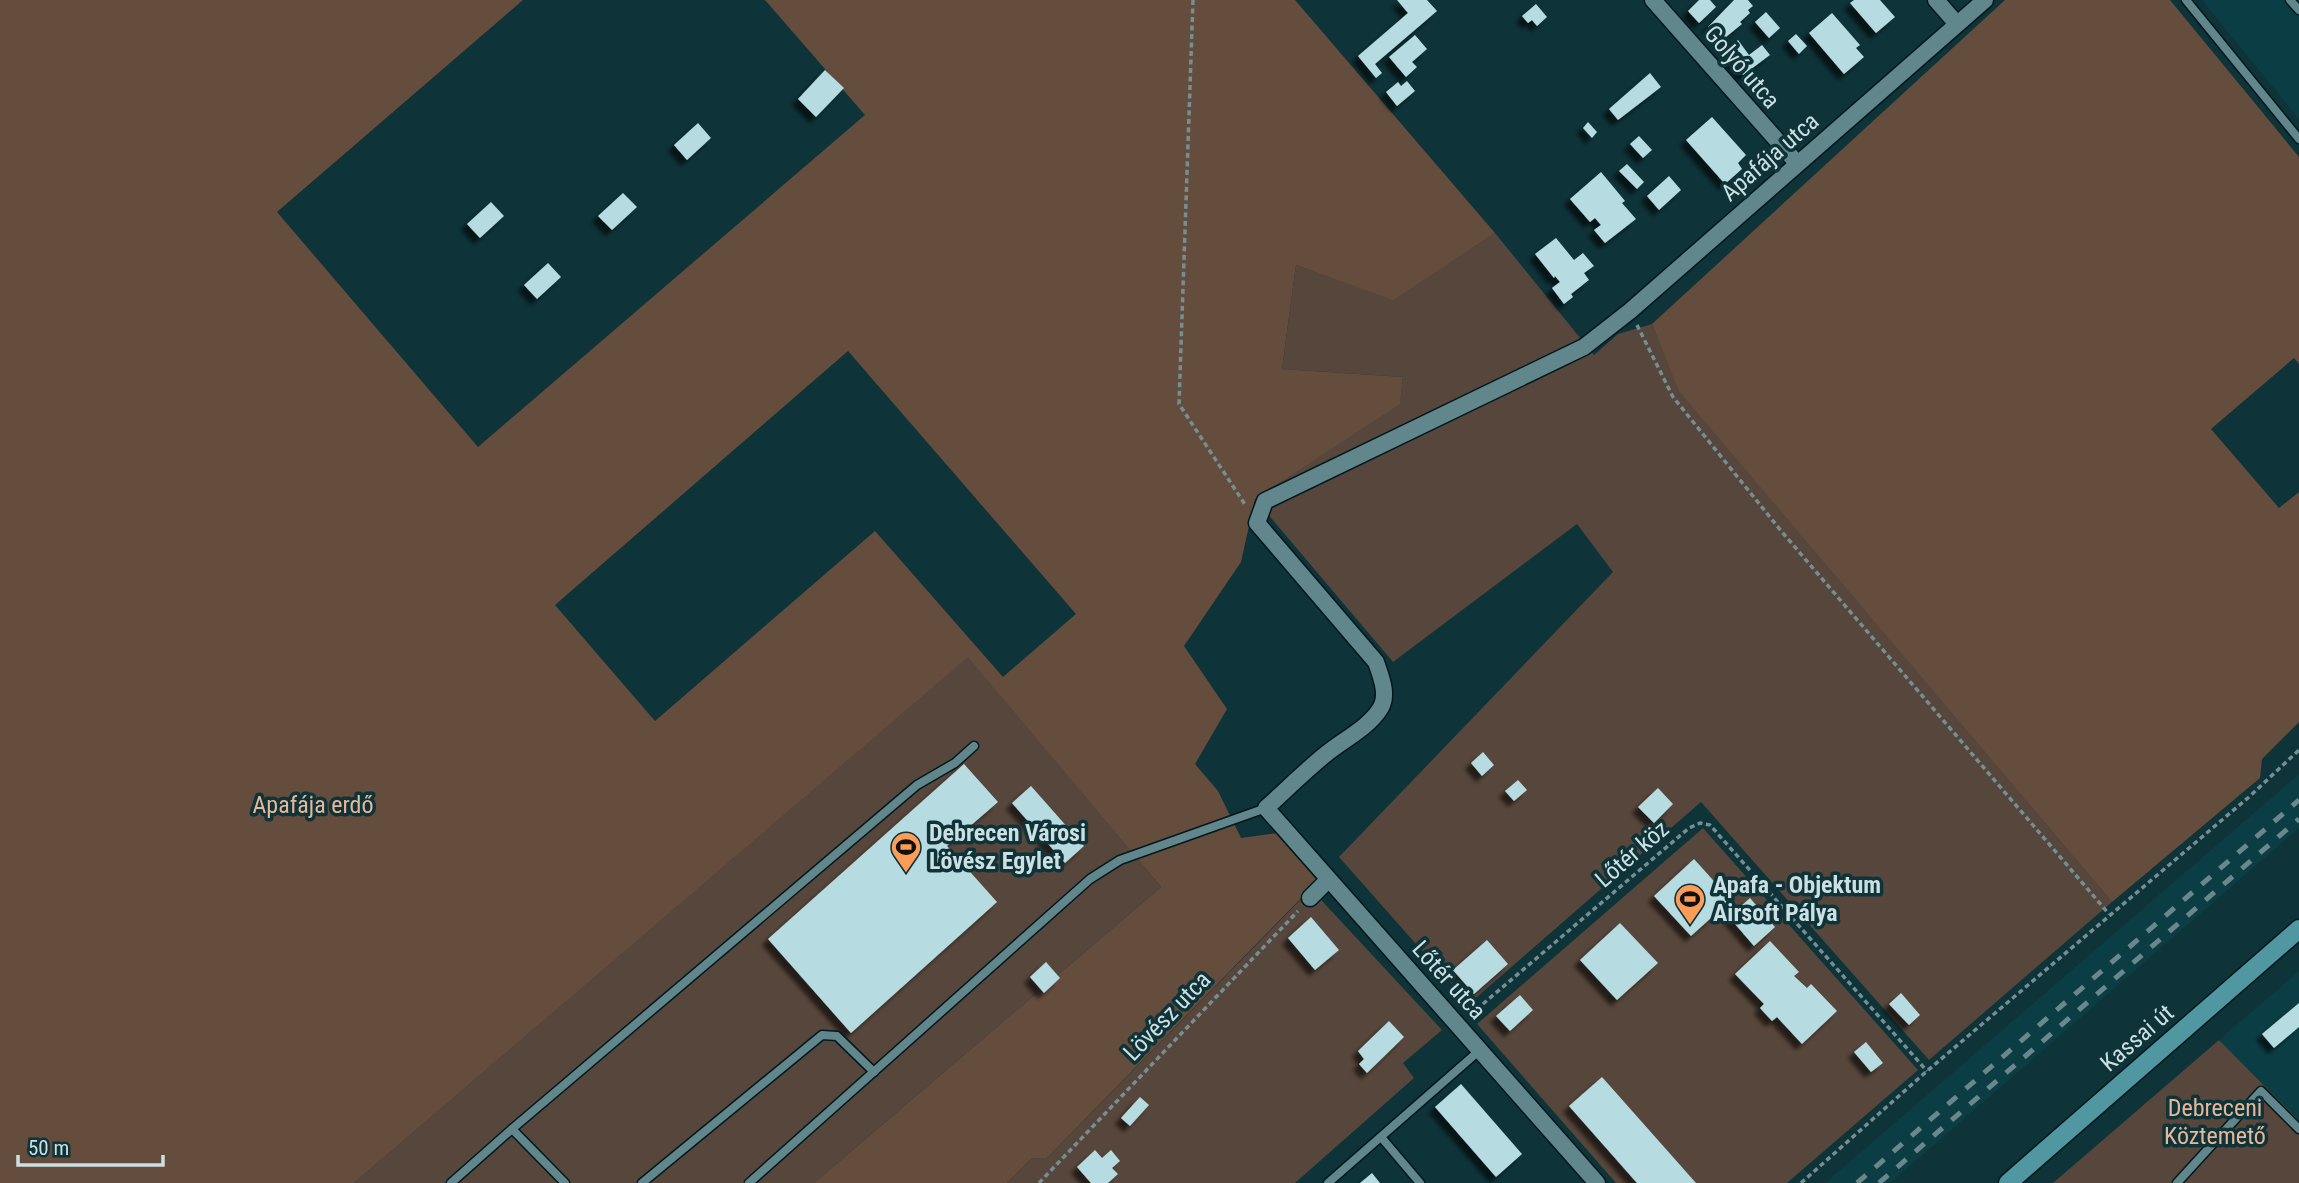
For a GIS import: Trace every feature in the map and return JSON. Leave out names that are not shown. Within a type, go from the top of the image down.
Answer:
[{"type":"main road","name":"Kassai út","points":[[2008,1183],[2299,929]]},
{"type":"street","name":"Golyó utca","points":[[1653,0],[1797,163]]},
{"type":"street","points":[[1936,0],[1957,24]]},
{"type":"street","name":"Apafája utca","points":[[1257,523],[1265,501],[1584,347],[1630,311],[1985,0]]},
{"type":"street","points":[[1257,523],[1376,663],[1384,696],[1380,708],[1363,726],[1325,755],[1266,808]]},
{"type":"street","name":"Lőtér utca","points":[[1266,808],[1597,1183]]},
{"type":"street","points":[[1310,898],[1328,880]]},
{"type":"lane","points":[[2186,0],[2299,139]]},
{"type":"lane","points":[[2290,0],[2299,10]]},
{"type":"lane","points":[[451,1183],[918,785],[955,763],[974,746]]},
{"type":"lane","points":[[749,1183],[1090,879],[1120,860],[1266,808]]},
{"type":"lane","points":[[642,1183],[822,1035],[837,1036],[874,1072]]},
{"type":"lane","points":[[1328,1183],[1480,1050]]},
{"type":"lane","points":[[2177,1183],[2261,1091],[2299,1129]]},
{"type":"lane","points":[[512,1129],[562,1182]]},
{"type":"lane","points":[[1381,1137],[1420,1183]]},
{"type":"path","points":[[1193,0],[1179,404],[1257,523]]},
{"type":"path","points":[[1630,311],[1673,397],[1782,532],[2109,914]]},
{"type":"path","points":[[1801,1183],[2109,914],[2249,797],[2299,750]]},
{"type":"path","name":"Lőtér köz","points":[[1458,1025],[1689,828],[1700,823],[1710,825],[1927,1071]]},
{"type":"path","name":"Lövész utca","points":[[1039,1183],[1310,898]]},
{"type":"shaded area","points":[[2202,0],[2299,0],[2299,119]]},
{"type":"shaded area","points":[[2299,774],[2299,828],[1890,1183],[1825,1183]]},
{"type":"shaded area","points":[[2299,971],[2299,1121],[2219,1040]]},
{"type":"green space","name":"Apafája erdő","points":[[0,0],[523,0],[277,212],[478,447],[865,115],[765,0],[1295,0],[1495,233],[1393,300],[1296,265],[1282,369],[1403,377],[1400,404],[1255,499],[1241,562],[1184,646],[1227,709],[1195,764],[1218,791],[1241,838],[1278,833],[1320,879],[1046,1159],[1032,1158],[1007,1183],[814,1183],[1161,887],[968,657],[354,1183],[0,1183]],"holes":[[[848,351],[1076,614],[1003,677],[875,531],[655,721],[555,605]]]},
{"type":"green space","points":[[2005,0],[2170,0],[2299,157],[2299,364],[2294,358],[2211,429],[2279,508],[2299,492],[2299,722],[2262,759],[2260,778],[2112,902],[1679,391],[1652,324]]},
{"type":"green space","points":[[1495,233],[1594,355],[1618,334],[1652,324],[1680,391],[2112,902],[1929,1060],[1701,802],[1469,1004],[1339,857],[1613,572],[1577,524],[1393,662],[1255,499],[1400,403],[1403,377],[1282,369],[1296,265],[1393,299]]},
{"type":"green space","points":[[968,656],[1161,887],[814,1183],[354,1183]]},
{"type":"green space","name":"Apafa - Objektum Airsoft Pálya","points":[[1703,828],[1918,1070],[1787,1183],[1616,1183],[1477,1024]]},
{"type":"green space","points":[[1311,889],[1442,1030],[1403,1063],[1414,1078],[1295,1183],[1007,1183],[1032,1158],[1046,1159]]},
{"type":"green space","name":"Debreceni Köztemető","points":[[2219,1040],[2299,1121],[2299,1183],[2053,1183]]},
{"type":"building","points":[[1397,0],[1427,0],[1437,11],[1375,64],[1382,73],[1376,78],[1358,56],[1408,13]]},
{"type":"building","points":[[1699,0],[1710,0],[1716,7],[1699,23],[1688,11]]},
{"type":"building","points":[[1734,0],[1748,0],[1753,6],[1740,22],[1742,24],[1721,41],[1708,27]]},
{"type":"building","points":[[1854,0],[1880,0],[1895,17],[1876,33],[1850,3]]},
{"type":"building","points":[[1536,4],[1547,17],[1537,26],[1532,20],[1528,23],[1522,16]]},
{"type":"building","points":[[1766,12],[1780,28],[1769,38],[1755,22]]},
{"type":"building","points":[[1832,13],[1860,45],[1856,48],[1864,57],[1844,74],[1809,33]]},
{"type":"building","points":[[1796,34],[1807,46],[1799,54],[1788,41]]},
{"type":"building","points":[[1415,35],[1427,49],[1412,62],[1417,67],[1406,77],[1389,57]]},
{"type":"building","points":[[1738,40],[1749,55],[1762,45],[1770,55],[1743,75],[1724,51]]},
{"type":"building","points":[[825,70],[844,88],[816,117],[798,99]]},
{"type":"building","points":[[1650,73],[1661,87],[1618,120],[1609,109]]},
{"type":"building","points":[[1407,81],[1415,91],[1397,106],[1386,92],[1398,82],[1401,86]]},
{"type":"building","points":[[1712,117],[1746,155],[1738,163],[1742,169],[1725,184],[1686,140]]},
{"type":"building","points":[[1588,122],[1597,132],[1592,138],[1583,128]]},
{"type":"building","points":[[698,123],[711,138],[687,160],[674,145]]},
{"type":"building","points":[[1639,136],[1652,150],[1643,158],[1630,144]]},
{"type":"building","points":[[1627,164],[1644,182],[1637,189],[1619,171]]},
{"type":"building","points":[[1601,172],[1636,219],[1605,243],[1594,230],[1601,225],[1595,218],[1590,222],[1570,199]]},
{"type":"building","points":[[1669,176],[1681,190],[1659,210],[1647,196]]},
{"type":"building","points":[[623,193],[637,207],[612,230],[598,216]]},
{"type":"building","points":[[491,202],[504,216],[480,238],[467,224]]},
{"type":"building","points":[[1556,238],[1574,260],[1583,253],[1594,266],[1584,273],[1589,280],[1571,294],[1573,297],[1564,304],[1552,288],[1560,282],[1535,254]]},
{"type":"building","points":[[548,263],[561,277],[537,299],[524,285]]},
{"type":"building","points":[[1483,752],[1494,765],[1482,776],[1471,763]]},
{"type":"building","name":"Debrecen Városi Lövész Egylet","points":[[964,764],[998,802],[947,846],[997,902],[851,1033],[768,939]]},
{"type":"building","points":[[1518,780],[1527,790],[1514,801],[1505,791]]},
{"type":"building","points":[[1031,786],[1084,846],[1065,863],[1012,803]]},
{"type":"building","points":[[1658,788],[1673,804],[1654,823],[1638,807]]},
{"type":"building","points":[[1694,859],[1731,900],[1691,936],[1654,896]]},
{"type":"building","points":[[1750,898],[1775,927],[1754,946],[1729,917]]},
{"type":"building","points":[[1311,917],[1339,950],[1315,970],[1288,938]]},
{"type":"building","points":[[1620,923],[1658,963],[1617,1000],[1580,960]]},
{"type":"building","points":[[1487,940],[1508,964],[1474,994],[1453,970]]},
{"type":"building","points":[[1770,941],[1799,972],[1794,976],[1807,988],[1811,984],[1837,1011],[1802,1044],[1777,1017],[1772,1021],[1760,1008],[1764,1004],[1735,974]]},
{"type":"building","points":[[1046,962],[1060,978],[1044,993],[1030,977]]},
{"type":"building","points":[[1901,993],[1920,1015],[1909,1025],[1889,1004]]},
{"type":"building","points":[[1520,995],[1533,1010],[1510,1031],[1496,1016]]},
{"type":"building","points":[[2299,1003],[2299,1027],[2274,1048],[2262,1034]]},
{"type":"building","points":[[1389,1021],[1404,1037],[1367,1073],[1359,1064],[1364,1059],[1358,1051]]},
{"type":"building","points":[[1866,1042],[1883,1063],[1871,1072],[1854,1052]]},
{"type":"building","points":[[1602,1077],[1696,1183],[1637,1183],[1569,1106]]},
{"type":"building","points":[[1461,1084],[1522,1154],[1496,1177],[1435,1107]]},
{"type":"building","points":[[1140,1097],[1149,1105],[1130,1126],[1121,1118]]},
{"type":"building","points":[[1095,1150],[1102,1158],[1111,1150],[1120,1161],[1112,1168],[1118,1174],[1108,1183],[1091,1183],[1077,1167]]},
{"type":"building","points":[[1372,1173],[1380,1183],[1360,1183]]},
{"type":"railway","points":[[1857,1183],[2299,800]]},
{"type":"railway","points":[[1879,1183],[2299,819]]},
{"type":"place","name":"Debrecen Városi Lövész Egylet","points":[[906,874]]},
{"type":"place","name":"Apafa - Objektum Airsoft Pálya","points":[[1690,926]]}]
